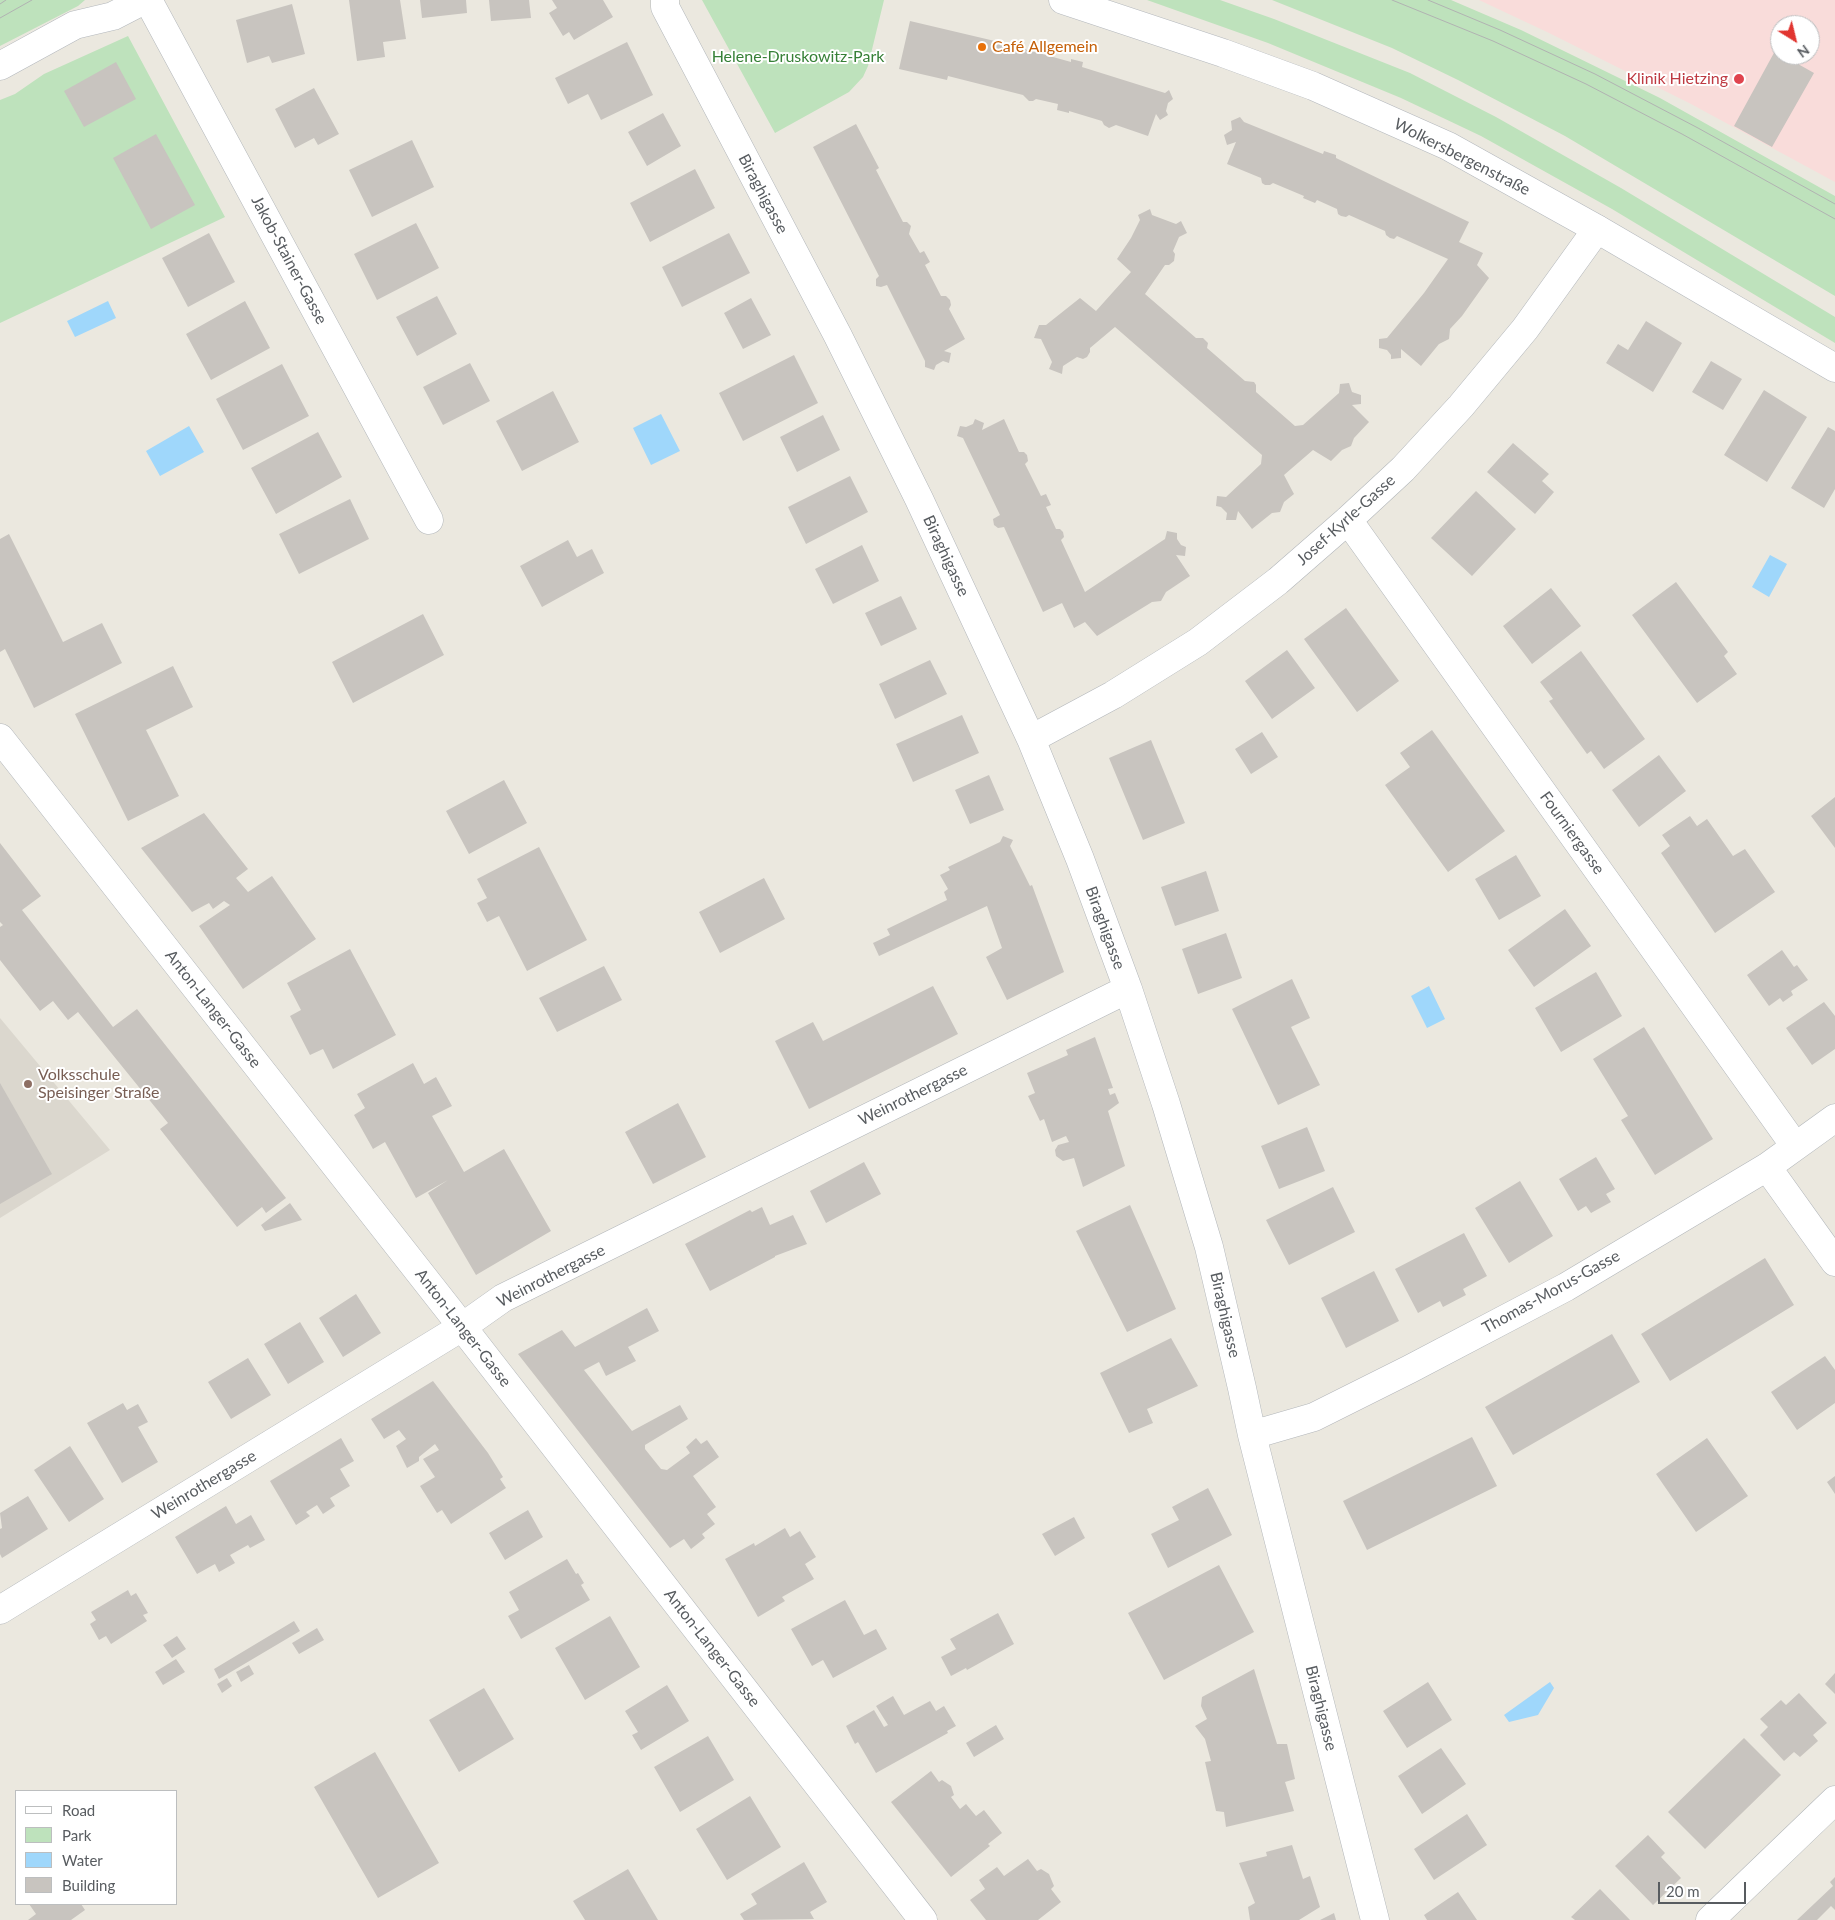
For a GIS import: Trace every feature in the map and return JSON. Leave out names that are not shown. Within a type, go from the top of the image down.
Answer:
[{"type":"street","points":[[75,25],[100,0]]},
{"type":"street","points":[[0,66],[75,25],[113,16],[146,0]]},
{"type":"street","name":"Jakob-Stainer-Gasse","points":[[146,0],[429,520]]},
{"type":"street","name":"Biraghigasse","points":[[664,0],[664,6],[838,336],[889,439],[1031,739],[1080,858],[1128,989],[1166,1104],[1209,1246],[1252,1435],[1375,1920]]},
{"type":"street","name":"Wolkersbergenstraße","points":[[1063,0],[1222,53],[1313,86],[1448,146],[1597,228],[1835,368]]},
{"type":"street","name":"Josef-Kyrle-Gasse","points":[[1031,739],[1112,695],[1198,642],[1278,581],[1348,520],[1403,469],[1461,406],[1525,329],[1597,228]]},
{"type":"street","name":"Fourniergasse","points":[[1348,520],[1795,1146]]},
{"type":"street","name":"Anton-Langer-Gasse","points":[[0,738],[924,1920]]},
{"type":"street","name":"Weinrothergasse","points":[[0,1610],[462,1327],[503,1298],[1128,989]]},
{"type":"street","name":"Thomas-Morus-Gasse","points":[[1252,1435],[1314,1417],[1566,1287],[1767,1167],[1795,1146],[1833,1124]]},
{"type":"street","points":[[1767,1167],[1835,1262]]},
{"type":"street","points":[[1710,1920],[1835,1800]]},
{"type":"shaded area","name":"Klinik Hietzing","points":[[1479,0],[1835,0],[1835,182],[1691,104]]},
{"type":"shaded area","name":"Volksschule Speisinger Straße","points":[[0,1018],[110,1150],[0,1218]]},
{"type":"green space","points":[[0,0],[85,0],[78,6],[0,46]]},
{"type":"green space","name":"Helene-Druskowitz-Park","points":[[702,0],[884,0],[868,66],[863,77],[849,92],[775,133]]},
{"type":"green space","points":[[1147,0],[1220,0],[1274,19],[1410,73],[1496,117],[1621,188],[1835,317],[1835,343],[1612,209],[1481,136],[1401,98],[1268,43]]},
{"type":"green space","points":[[1272,0],[1451,0],[1521,30],[1660,98],[1835,196],[1835,296],[1565,136],[1392,48]]},
{"type":"green space","points":[[128,36],[225,217],[0,323],[0,100],[15,94],[44,74]]},
{"type":"water","points":[[108,301],[116,318],[75,337],[67,321]]},
{"type":"water","points":[[661,414],[680,451],[651,465],[633,428]]},
{"type":"water","points":[[189,426],[204,452],[160,476],[146,451]]},
{"type":"water","points":[[1770,555],[1787,564],[1769,597],[1752,587]]},
{"type":"water","points":[[1429,986],[1445,1019],[1427,1028],[1411,996]]},
{"type":"water","points":[[1550,1682],[1554,1688],[1538,1715],[1509,1722],[1504,1715]]},
{"type":"building","points":[[349,0],[400,0],[406,39],[383,42],[385,57],[357,61]]},
{"type":"building","points":[[420,0],[466,0],[467,13],[422,18]]},
{"type":"building","points":[[489,0],[529,0],[531,18],[491,21]]},
{"type":"building","points":[[552,0],[603,0],[613,17],[574,40],[569,32],[563,36],[549,13],[557,8]]},
{"type":"building","points":[[292,4],[305,54],[272,63],[269,56],[247,63],[236,20]]},
{"type":"building","points":[[910,21],[999,42],[1071,62],[1071,59],[1083,62],[1082,67],[1165,93],[1169,90],[1173,99],[1168,103],[1166,111],[1168,115],[1160,120],[1156,114],[1148,136],[1116,125],[1109,128],[1102,121],[1069,111],[1069,113],[1057,110],[1058,104],[1036,99],[1029,101],[1023,95],[948,76],[947,80],[899,69]]},
{"type":"building","points":[[627,42],[653,95],[601,120],[588,94],[568,104],[555,78]]},
{"type":"building","points":[[1770,60],[1770,65],[1800,65],[1814,73],[1772,147],[1734,126]]},
{"type":"building","points":[[116,62],[136,99],[84,127],[64,91]]},
{"type":"building","points":[[314,88],[339,134],[318,145],[314,138],[295,148],[275,109]]},
{"type":"building","points":[[663,113],[681,146],[647,166],[628,132]]},
{"type":"building","points":[[1240,117],[1244,122],[1323,154],[1324,151],[1336,155],[1336,158],[1469,222],[1459,242],[1483,253],[1477,265],[1489,278],[1462,316],[1450,329],[1449,339],[1439,344],[1421,366],[1401,349],[1401,358],[1391,359],[1391,355],[1387,350],[1379,348],[1379,339],[1387,338],[1424,293],[1448,259],[1397,236],[1394,239],[1390,238],[1386,235],[1385,231],[1349,215],[1346,217],[1341,216],[1338,214],[1337,209],[1317,200],[1315,203],[1303,198],[1304,196],[1273,183],[1265,185],[1262,183],[1261,178],[1227,164],[1236,142],[1227,145],[1224,135],[1232,130],[1231,121]]},
{"type":"building","points":[[856,124],[879,168],[876,170],[903,222],[907,222],[911,226],[909,234],[920,253],[924,251],[930,262],[925,265],[941,296],[946,296],[950,300],[951,305],[949,309],[965,339],[944,351],[951,353],[949,363],[943,361],[936,365],[934,370],[925,367],[925,361],[887,285],[876,286],[876,279],[879,276],[813,147]]},
{"type":"building","points":[[156,134],[195,205],[151,229],[113,158]]},
{"type":"building","points":[[412,140],[434,187],[372,217],[349,170]]},
{"type":"building","points":[[695,169],[715,208],[650,242],[630,203]]},
{"type":"building","points":[[1150,209],[1152,215],[1176,224],[1181,221],[1187,233],[1179,237],[1173,251],[1175,254],[1174,261],[1169,265],[1165,265],[1145,294],[1196,338],[1203,338],[1208,343],[1207,348],[1245,381],[1254,382],[1256,392],[1295,426],[1303,425],[1339,393],[1340,384],[1349,383],[1352,392],[1361,395],[1361,404],[1352,405],[1369,422],[1354,438],[1351,446],[1342,450],[1331,461],[1313,450],[1284,475],[1294,494],[1284,502],[1280,512],[1272,513],[1252,529],[1238,511],[1236,520],[1226,520],[1227,513],[1221,507],[1216,506],[1217,496],[1226,497],[1261,464],[1262,455],[1115,327],[1090,348],[1087,357],[1083,359],[1077,357],[1063,366],[1062,374],[1049,369],[1052,362],[1041,339],[1034,338],[1039,325],[1046,325],[1080,298],[1096,311],[1131,272],[1117,259],[1140,220],[1138,215]]},
{"type":"building","points":[[416,223],[439,268],[377,300],[354,254]]},
{"type":"building","points":[[209,233],[235,282],[188,307],[162,258]]},
{"type":"building","points":[[729,233],[750,273],[682,307],[662,267]]},
{"type":"building","points":[[437,296],[457,334],[417,356],[396,317]]},
{"type":"building","points":[[751,298],[771,335],[743,349],[724,313]]},
{"type":"building","points":[[245,301],[270,348],[211,380],[186,334]]},
{"type":"building","points":[[1646,321],[1682,343],[1653,392],[1606,363],[1618,344],[1628,350]]},
{"type":"building","points":[[794,355],[818,403],[743,441],[719,393]]},
{"type":"building","points":[[1711,361],[1742,379],[1723,410],[1692,392]]},
{"type":"building","points":[[470,363],[490,401],[443,425],[423,387]]},
{"type":"building","points":[[282,364],[309,416],[243,450],[216,399]]},
{"type":"building","points":[[1764,390],[1807,417],[1767,482],[1724,455]]},
{"type":"building","points":[[553,391],[579,442],[522,471],[496,421]]},
{"type":"building","points":[[823,415],[840,450],[797,472],[780,437]]},
{"type":"building","points":[[975,419],[984,423],[982,430],[1004,419],[1019,452],[1024,452],[1027,455],[1028,461],[1025,464],[1041,496],[1046,494],[1051,505],[1046,507],[1056,529],[1060,529],[1063,532],[1064,537],[1061,540],[1085,592],[1165,539],[1167,531],[1177,533],[1177,539],[1181,545],[1186,547],[1185,556],[1176,555],[1190,576],[1166,592],[1161,601],[1152,602],[1097,636],[1085,622],[1074,628],[1062,603],[1043,612],[1004,527],[998,528],[994,525],[993,519],[1000,515],[963,438],[957,436],[960,426],[966,427],[973,424]]},
{"type":"building","points":[[1828,427],[1835,431],[1835,489],[1824,508],[1791,488]]},
{"type":"building","points":[[318,432],[342,477],[276,514],[251,468]]},
{"type":"building","points":[[1513,443],[1549,474],[1542,481],[1554,492],[1535,514],[1487,472]]},
{"type":"building","points":[[850,476],[868,512],[806,544],[788,507]]},
{"type":"building","points":[[1476,491],[1516,529],[1472,576],[1431,538]]},
{"type":"building","points":[[350,499],[369,539],[299,574],[279,534]]},
{"type":"building","points":[[9,534],[63,642],[102,623],[122,663],[34,708],[5,649],[0,652],[0,539]]},
{"type":"building","points":[[568,540],[577,557],[592,549],[604,573],[542,607],[520,566]]},
{"type":"building","points":[[862,545],[879,581],[833,604],[815,569]]},
{"type":"building","points":[[1676,582],[1728,652],[1724,656],[1737,674],[1697,703],[1632,615]]},
{"type":"building","points":[[1551,588],[1581,626],[1532,664],[1503,626]]},
{"type":"building","points":[[901,596],[917,629],[881,646],[865,613]]},
{"type":"building","points":[[1346,608],[1399,681],[1357,712],[1304,639]]},
{"type":"building","points":[[423,614],[444,655],[353,703],[332,662]]},
{"type":"building","points":[[1287,650],[1315,688],[1272,719],[1245,681]]},
{"type":"building","points":[[1581,651],[1645,739],[1604,769],[1591,751],[1587,754],[1549,701],[1553,699],[1540,682]]},
{"type":"building","points":[[930,660],[947,694],[895,719],[879,684]]},
{"type":"building","points":[[173,666],[193,707],[146,730],[179,796],[128,821],[75,714]]},
{"type":"building","points":[[962,715],[979,753],[913,782],[896,744]]},
{"type":"building","points":[[1432,730],[1505,831],[1448,872],[1385,785],[1410,767],[1400,753]]},
{"type":"building","points":[[1262,732],[1278,757],[1251,774],[1235,749]]},
{"type":"building","points":[[1151,740],[1185,823],[1143,840],[1109,758]]},
{"type":"building","points":[[1659,755],[1686,791],[1639,827],[1612,790]]},
{"type":"building","points":[[989,775],[1004,810],[970,824],[955,790]]},
{"type":"building","points":[[504,780],[527,823],[469,854],[446,811]]},
{"type":"building","points":[[1835,797],[1835,848],[1811,816]]},
{"type":"building","points":[[204,813],[248,869],[236,878],[248,892],[272,876],[316,939],[243,989],[199,926],[230,905],[224,901],[213,909],[209,903],[192,912],[141,848]]},
{"type":"building","points":[[1690,816],[1697,826],[1707,819],[1733,856],[1745,849],[1775,892],[1715,933],[1661,853],[1670,846],[1662,835]]},
{"type":"building","points":[[1003,836],[1013,840],[1010,846],[1030,886],[1032,885],[1064,972],[1007,1000],[986,957],[1002,948],[987,906],[879,956],[873,943],[890,935],[887,929],[947,900],[944,892],[948,889],[940,875],[950,870],[948,867],[1000,842]]},
{"type":"building","points":[[0,843],[41,896],[22,910],[113,1027],[137,1009],[286,1198],[266,1213],[262,1207],[237,1227],[160,1129],[168,1123],[78,1012],[68,1020],[53,1001],[40,1011],[0,960],[0,927],[3,925],[0,922]]},
{"type":"building","points":[[539,847],[587,940],[527,971],[499,916],[487,922],[477,903],[487,898],[477,879]]},
{"type":"building","points":[[1516,855],[1541,896],[1499,920],[1475,879]]},
{"type":"building","points":[[1206,871],[1219,911],[1175,926],[1161,887]]},
{"type":"building","points":[[764,878],[785,919],[720,953],[699,912]]},
{"type":"building","points":[[1565,909],[1591,946],[1534,987],[1508,950]]},
{"type":"building","points":[[1226,933],[1242,978],[1198,994],[1182,949]]},
{"type":"building","points":[[350,949],[396,1035],[333,1069],[323,1049],[310,1055],[290,1016],[301,1010],[287,983]]},
{"type":"building","points":[[1782,950],[1794,967],[1797,965],[1808,980],[1791,991],[1793,995],[1783,1002],[1780,998],[1769,1006],[1747,975]]},
{"type":"building","points":[[604,966],[622,1000],[557,1032],[539,998]]},
{"type":"building","points":[[1596,972],[1622,1016],[1561,1052],[1535,1008]]},
{"type":"building","points":[[1292,979],[1310,1018],[1291,1027],[1320,1085],[1278,1105],[1232,1009]]},
{"type":"building","points":[[933,986],[958,1034],[809,1109],[775,1041],[813,1022],[823,1041]]},
{"type":"building","points":[[1824,1002],[1835,1016],[1835,1049],[1812,1065],[1786,1028]]},
{"type":"building","points":[[1644,1027],[1713,1139],[1655,1175],[1621,1120],[1628,1116],[1593,1059]]},
{"type":"building","points":[[1095,1037],[1113,1088],[1108,1089],[1110,1095],[1115,1093],[1119,1103],[1108,1111],[1125,1166],[1083,1187],[1074,1158],[1063,1161],[1056,1156],[1055,1150],[1058,1145],[1069,1142],[1066,1136],[1052,1142],[1044,1119],[1040,1121],[1028,1096],[1035,1093],[1027,1073],[1068,1055],[1066,1050]]},
{"type":"building","points":[[413,1063],[424,1084],[436,1077],[452,1106],[432,1116],[464,1172],[504,1149],[551,1231],[476,1275],[428,1193],[448,1180],[416,1198],[385,1142],[373,1149],[354,1115],[365,1108],[357,1094]]},
{"type":"building","points":[[0,1083],[52,1174],[0,1204]]},
{"type":"building","points":[[678,1103],[706,1157],[653,1184],[625,1132]]},
{"type":"building","points":[[1307,1127],[1325,1171],[1279,1189],[1261,1146]]},
{"type":"building","points":[[1596,1157],[1615,1189],[1606,1194],[1611,1202],[1591,1213],[1586,1206],[1578,1211],[1559,1179]]},
{"type":"building","points":[[864,1162],[881,1194],[826,1223],[810,1191]]},
{"type":"building","points":[[1520,1181],[1553,1236],[1509,1263],[1475,1208]]},
{"type":"building","points":[[1333,1187],[1355,1232],[1289,1265],[1266,1220]]},
{"type":"building","points":[[290,1203],[302,1220],[265,1231],[261,1225]]},
{"type":"building","points":[[1130,1205],[1176,1309],[1127,1332],[1076,1231]]},
{"type":"building","points":[[762,1207],[770,1225],[793,1215],[807,1244],[775,1256],[710,1291],[685,1244],[750,1210],[752,1212]]},
{"type":"building","points":[[1464,1233],[1487,1276],[1463,1289],[1466,1295],[1443,1307],[1440,1301],[1418,1313],[1395,1269]]},
{"type":"building","points":[[1765,1258],[1794,1305],[1670,1381],[1641,1334]]},
{"type":"building","points":[[1374,1271],[1399,1321],[1346,1348],[1321,1298]]},
{"type":"building","points":[[356,1294],[381,1333],[343,1357],[319,1318]]},
{"type":"building","points":[[647,1308],[659,1331],[628,1347],[636,1361],[606,1376],[599,1362],[584,1370],[632,1431],[680,1405],[688,1419],[645,1445],[645,1449],[661,1469],[667,1470],[690,1453],[686,1447],[696,1438],[701,1444],[707,1440],[719,1457],[693,1476],[716,1507],[707,1514],[715,1524],[702,1534],[705,1538],[691,1549],[684,1539],[670,1548],[518,1354],[562,1330],[575,1347]]},
{"type":"building","points":[[300,1322],[324,1362],[288,1384],[264,1344]]},
{"type":"building","points":[[1612,1334],[1640,1382],[1513,1455],[1485,1407]]},
{"type":"building","points":[[1171,1338],[1198,1386],[1147,1409],[1153,1423],[1129,1433],[1100,1373]]},
{"type":"building","points":[[1825,1356],[1835,1370],[1835,1403],[1797,1430],[1771,1392]]},
{"type":"building","points":[[248,1358],[271,1395],[231,1419],[208,1382]]},
{"type":"building","points":[[433,1381],[488,1453],[503,1477],[500,1479],[506,1488],[451,1524],[442,1510],[437,1513],[420,1486],[435,1477],[423,1459],[439,1450],[435,1444],[419,1457],[419,1461],[407,1468],[396,1446],[406,1439],[399,1430],[384,1439],[371,1419]]},
{"type":"building","points":[[123,1403],[127,1410],[138,1404],[148,1422],[138,1427],[158,1462],[122,1483],[87,1423]]},
{"type":"building","points":[[1472,1437],[1497,1486],[1367,1550],[1343,1501]]},
{"type":"building","points":[[341,1438],[354,1461],[340,1469],[350,1486],[330,1498],[335,1506],[323,1514],[317,1505],[306,1512],[310,1516],[296,1525],[270,1481]]},
{"type":"building","points":[[1707,1438],[1748,1496],[1696,1532],[1656,1474]]},
{"type":"building","points":[[70,1446],[104,1499],[69,1522],[34,1470]]},
{"type":"building","points":[[1835,1476],[1835,1494],[1827,1482]]},
{"type":"building","points":[[1208,1488],[1232,1535],[1168,1568],[1151,1534],[1179,1520],[1172,1507]]},
{"type":"building","points":[[28,1496],[48,1529],[2,1558],[0,1554],[0,1529],[2,1528],[0,1513]]},
{"type":"building","points":[[226,1506],[236,1524],[251,1515],[265,1540],[250,1548],[248,1545],[230,1555],[235,1563],[219,1572],[215,1564],[197,1574],[175,1537]]},
{"type":"building","points":[[528,1510],[543,1537],[505,1560],[489,1533]]},
{"type":"building","points":[[1074,1517],[1085,1538],[1055,1556],[1042,1534]]},
{"type":"building","points":[[785,1528],[790,1537],[800,1531],[816,1557],[805,1564],[814,1579],[782,1597],[785,1601],[758,1617],[725,1559],[754,1543],[755,1546]]},
{"type":"building","points":[[567,1559],[584,1583],[581,1585],[590,1600],[521,1639],[508,1616],[519,1610],[509,1592]]},
{"type":"building","points":[[1219,1565],[1254,1632],[1164,1680],[1128,1613]]},
{"type":"building","points":[[128,1590],[131,1596],[136,1593],[148,1613],[143,1615],[147,1621],[111,1644],[106,1636],[99,1640],[90,1624],[96,1620],[91,1612]]},
{"type":"building","points":[[845,1600],[864,1635],[876,1629],[887,1649],[833,1678],[823,1660],[812,1666],[791,1629]]},
{"type":"building","points":[[998,1613],[1014,1644],[967,1670],[966,1668],[951,1676],[941,1657],[956,1649],[950,1639]]},
{"type":"building","points":[[610,1616],[640,1667],[585,1700],[555,1648]]},
{"type":"building","points":[[294,1621],[300,1631],[219,1679],[214,1669]]},
{"type":"building","points":[[317,1628],[324,1640],[299,1654],[292,1643]]},
{"type":"building","points":[[177,1636],[186,1649],[172,1658],[163,1645]]},
{"type":"building","points":[[176,1659],[185,1672],[163,1685],[155,1672]]},
{"type":"building","points":[[249,1665],[254,1674],[241,1682],[236,1672]]},
{"type":"building","points":[[1254,1669],[1277,1744],[1287,1744],[1295,1779],[1285,1782],[1294,1811],[1226,1827],[1224,1812],[1216,1811],[1205,1762],[1211,1761],[1205,1739],[1195,1726],[1207,1719],[1201,1706],[1202,1697]]},
{"type":"building","points":[[1835,1673],[1835,1694],[1825,1684]]},
{"type":"building","points":[[227,1678],[232,1686],[222,1693],[217,1684]]},
{"type":"building","points":[[1428,1682],[1452,1720],[1407,1748],[1383,1711]]},
{"type":"building","points":[[667,1685],[689,1721],[641,1750],[632,1735],[638,1732],[625,1711]]},
{"type":"building","points":[[484,1688],[514,1739],[459,1772],[429,1720]]},
{"type":"building","points":[[1799,1693],[1827,1723],[1813,1735],[1818,1741],[1800,1757],[1794,1752],[1784,1761],[1760,1735],[1768,1727],[1760,1719],[1781,1700],[1786,1705]]},
{"type":"building","points":[[893,1696],[904,1715],[930,1701],[936,1711],[944,1706],[956,1726],[947,1731],[948,1733],[876,1773],[858,1742],[855,1744],[846,1726],[874,1710],[884,1727],[888,1725],[876,1706]]},
{"type":"building","points":[[996,1725],[1004,1739],[974,1757],[966,1743]]},
{"type":"building","points":[[708,1736],[734,1780],[680,1812],[654,1767]]},
{"type":"building","points":[[1744,1738],[1781,1775],[1705,1849],[1668,1812]]},
{"type":"building","points":[[1441,1748],[1466,1784],[1422,1814],[1398,1776]]},
{"type":"building","points":[[375,1752],[439,1863],[378,1898],[314,1787]]},
{"type":"building","points":[[931,1771],[939,1782],[942,1780],[951,1786],[954,1795],[951,1797],[960,1809],[966,1804],[976,1816],[984,1810],[1002,1833],[988,1844],[990,1846],[951,1877],[891,1802]]},
{"type":"building","points":[[750,1796],[781,1847],[727,1880],[696,1829]]},
{"type":"building","points":[[1467,1814],[1487,1845],[1434,1880],[1414,1849]]},
{"type":"building","points":[[1648,1835],[1665,1853],[1661,1857],[1681,1878],[1653,1905],[1615,1866]]},
{"type":"building","points":[[1292,1845],[1303,1879],[1310,1876],[1320,1907],[1299,1920],[1250,1920],[1248,1907],[1255,1903],[1239,1863],[1267,1856],[1266,1852]]},
{"type":"building","points":[[1028,1859],[1037,1871],[1041,1869],[1049,1874],[1054,1886],[1051,1889],[1061,1902],[1038,1920],[986,1920],[970,1900],[985,1889],[979,1880],[997,1867],[1004,1876]]},
{"type":"building","points":[[804,1862],[827,1902],[810,1912],[814,1919],[744,1920],[740,1914],[757,1904],[751,1894]]},
{"type":"building","points":[[628,1869],[658,1920],[585,1920],[573,1901]]},
{"type":"building","points":[[1835,1877],[1835,1910],[1831,1906],[1817,1920],[1797,1920],[1833,1886],[1830,1882]]},
{"type":"building","points":[[1600,1889],[1630,1920],[1575,1920],[1571,1917]]},
{"type":"building","points":[[1458,1892],[1477,1920],[1427,1920],[1424,1915]]},
{"type":"building","points":[[30,1905],[82,1905],[85,1910],[71,1920],[28,1920],[36,1914]]},
{"type":"building","points":[[1334,1913],[1336,1920],[1320,1920]]},
{"type":"tram line","points":[[0,4],[6,0]]},
{"type":"tram line","points":[[0,18],[32,0]]},
{"type":"tram line","points":[[1392,0],[1493,41],[1586,84],[1682,134],[1835,219]]},
{"type":"tram line","points":[[1428,0],[1500,30],[1595,74],[1698,128],[1835,204]]},
{"type":"place","name":"Café Allgemein","points":[[982,47]]},
{"type":"place","name":"Klinik Hietzing","points":[[1739,79]]},
{"type":"place","name":"Volksschule Speisinger Straße","points":[[28,1084]]}]
